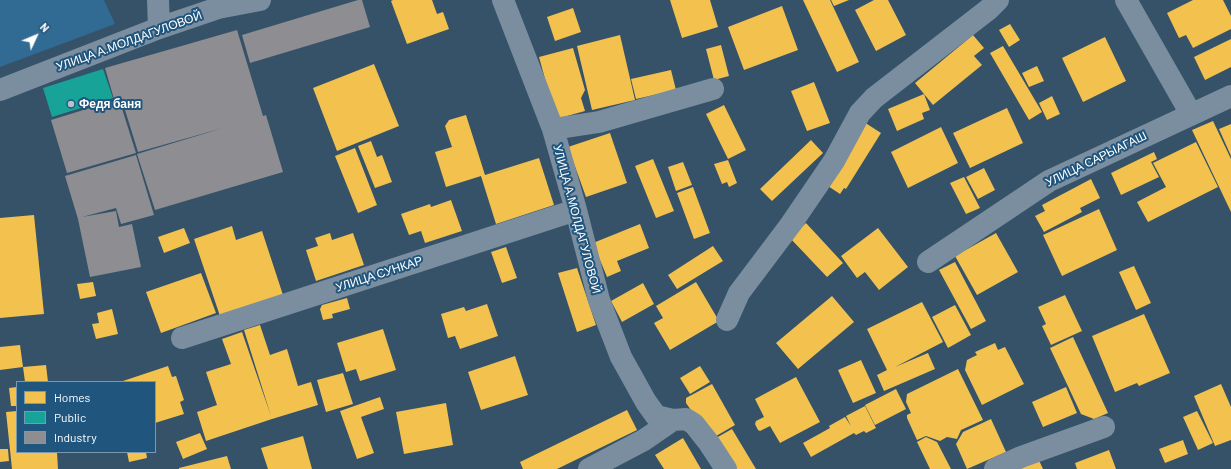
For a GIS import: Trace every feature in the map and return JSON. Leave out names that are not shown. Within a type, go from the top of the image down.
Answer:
[{"type":"street","points":[[158,0],[159,28]]},
{"type":"street","name":"УЛИЦА А.МОЛДАГУЛОВОЙ","points":[[0,90],[159,28],[218,8],[260,0]]},
{"type":"street","name":"УЛИЦА А.МОЛДАГУЛОВОЙ","points":[[503,0],[553,130],[576,210],[599,300],[621,357],[646,402],[656,416],[673,420],[686,419],[694,424],[709,443],[726,469]]},
{"type":"street","points":[[727,320],[739,293],[791,224],[830,167],[860,113],[874,98],[989,9],[998,0]]},
{"type":"street","points":[[1126,0],[1191,114]]},
{"type":"street","points":[[553,130],[599,122],[713,90]]},
{"type":"street","name":"УЛИЦА САРЫАГАШ","points":[[928,262],[1050,180],[1231,96]]},
{"type":"street","name":"УЛИЦА СУНКАР","points":[[182,338],[576,210]]},
{"type":"street","points":[[589,469],[644,440],[673,420]]},
{"type":"street","points":[[995,469],[1021,457],[1104,427]]},
{"type":"shaded area","points":[[0,0],[104,0],[115,24],[0,67]]},
{"type":"building: Homes","points":[[432,0],[437,14],[443,12],[449,29],[407,44],[391,1]]},
{"type":"building: Homes","points":[[670,0],[710,0],[718,27],[682,38]]},
{"type":"building: Homes","points":[[803,0],[830,0],[859,62],[837,72]]},
{"type":"building: Homes","points":[[831,0],[849,0],[834,6]]},
{"type":"building: Homes","points":[[874,0],[888,0],[906,35],[876,51],[855,10]]},
{"type":"building: Homes","points":[[1193,0],[1223,0],[1231,16],[1231,29],[1193,48],[1186,35],[1179,38],[1167,13]]},
{"type":"building: Homes","points":[[782,6],[798,50],[744,70],[728,27]]},
{"type":"building: Homes","points":[[573,8],[581,32],[555,41],[547,17]]},
{"type":"building: Homes","points":[[1010,24],[1020,40],[1009,47],[999,30]]},
{"type":"building: Homes","points":[[620,35],[635,100],[592,110],[577,46]]},
{"type":"building: Homes","points":[[973,35],[984,48],[974,56],[982,65],[933,105],[915,83]]},
{"type":"building: Homes","points":[[1105,37],[1126,81],[1083,102],[1062,58]]},
{"type":"building: Homes","points":[[1231,39],[1231,67],[1205,80],[1194,57]]},
{"type":"building: Homes","points":[[721,45],[729,76],[714,80],[706,49]]},
{"type":"building: Homes","points":[[1003,46],[1042,112],[1029,120],[990,53]]},
{"type":"building: Homes","points":[[573,48],[585,90],[581,98],[585,111],[556,119],[539,57]]},
{"type":"building: Homes","points":[[374,64],[399,126],[337,151],[313,88]]},
{"type":"building: Homes","points":[[1037,66],[1044,81],[1029,87],[1022,73]]},
{"type":"building: Homes","points":[[671,70],[676,90],[636,99],[631,79]]},
{"type":"building: Homes","points":[[814,82],[830,123],[807,131],[791,91]]},
{"type":"building: Homes","points":[[924,94],[930,110],[922,113],[924,119],[897,131],[888,109]]},
{"type":"building: Homes","points":[[1052,96],[1060,114],[1047,120],[1039,103]]},
{"type":"building: Homes","points":[[724,105],[746,150],[728,159],[706,114]]},
{"type":"building: Homes","points":[[1007,108],[1023,143],[970,168],[953,133]]},
{"type":"building: Homes","points":[[466,115],[485,175],[539,158],[554,205],[496,224],[481,176],[446,187],[435,152],[452,147],[445,126],[449,120]]},
{"type":"building: Homes","points":[[1213,121],[1231,159],[1231,212],[1192,130]]},
{"type":"building: Homes","points":[[864,122],[881,133],[846,189],[844,188],[840,194],[825,184]]},
{"type":"building: Homes","points":[[1231,124],[1231,156],[1219,129]]},
{"type":"building: Homes","points":[[941,127],[958,163],[908,188],[891,152]]},
{"type":"building: Homes","points":[[610,133],[627,183],[586,197],[568,147]]},
{"type":"building: Homes","points":[[811,140],[823,153],[772,201],[760,189]]},
{"type":"building: Homes","points":[[371,141],[377,157],[382,155],[392,182],[375,188],[358,146]]},
{"type":"building: Homes","points":[[1196,142],[1218,187],[1148,222],[1137,202],[1166,187],[1153,163]]},
{"type":"building: Homes","points":[[355,148],[377,205],[358,213],[335,156]]},
{"type":"building: Homes","points":[[1154,152],[1157,159],[1151,162],[1159,177],[1121,195],[1111,173]]},
{"type":"building: Homes","points":[[653,159],[674,211],[656,218],[635,166]]},
{"type":"building: Homes","points":[[728,160],[737,183],[729,187],[727,182],[722,184],[714,164]]},
{"type":"building: Homes","points":[[683,162],[692,185],[676,191],[668,167]]},
{"type":"building: Homes","points":[[984,168],[995,190],[978,199],[966,177]]},
{"type":"building: Homes","points":[[964,177],[980,208],[966,214],[950,183]]},
{"type":"building: Homes","points":[[1091,179],[1100,198],[1080,208],[1082,212],[1044,232],[1035,216],[1045,211],[1042,205]]},
{"type":"building: Homes","points":[[693,187],[710,233],[694,239],[677,193]]},
{"type":"building: Homes","points":[[451,200],[462,231],[425,243],[421,231],[409,235],[401,214],[430,204],[431,207]]},
{"type":"building: Homes","points":[[1099,209],[1117,250],[1062,276],[1043,235]]},
{"type":"building: Homes","points":[[34,215],[44,314],[0,318],[0,218]]},
{"type":"building: Homes","points":[[806,223],[843,263],[827,277],[790,238]]},
{"type":"building: Homes","points":[[640,224],[649,248],[617,261],[621,271],[607,277],[593,243]]},
{"type":"building: Homes","points":[[232,226],[236,240],[262,231],[283,295],[220,316],[194,239]]},
{"type":"building: Homes","points":[[184,228],[190,243],[164,253],[158,237]]},
{"type":"building: Homes","points":[[878,228],[908,267],[879,290],[865,272],[857,278],[841,256]]},
{"type":"building: Homes","points":[[330,233],[332,240],[353,233],[364,265],[316,281],[306,250],[318,246],[315,238]]},
{"type":"building: Homes","points":[[996,233],[1018,272],[977,295],[955,256]]},
{"type":"building: Homes","points":[[713,246],[723,261],[677,289],[668,275]]},
{"type":"building: Homes","points":[[506,247],[517,278],[502,283],[491,252]]},
{"type":"building: Homes","points":[[955,262],[986,321],[971,329],[939,270]]},
{"type":"building: Homes","points":[[1134,266],[1151,303],[1136,310],[1119,272]]},
{"type":"building: Homes","points":[[577,268],[596,325],[577,332],[558,273]]},
{"type":"building: Homes","points":[[201,273],[216,313],[161,333],[146,292]]},
{"type":"building: Homes","points":[[93,282],[96,296],[80,299],[77,284]]},
{"type":"building: Homes","points":[[696,282],[719,321],[670,350],[654,323],[663,318],[656,306]]},
{"type":"building: Homes","points":[[643,283],[654,304],[622,322],[611,301]]},
{"type":"building: Homes","points":[[1065,295],[1082,331],[1051,345],[1042,326],[1046,324],[1038,307]]},
{"type":"building: Homes","points":[[832,296],[854,322],[798,369],[776,343]]},
{"type":"building: Homes","points":[[347,298],[350,309],[332,314],[333,318],[323,320],[320,309],[322,305]]},
{"type":"building: Homes","points":[[922,302],[943,342],[895,367],[928,353],[935,369],[884,391],[877,375],[887,370],[867,329]]},
{"type":"building: Homes","points":[[487,304],[498,336],[460,349],[455,336],[448,338],[441,314],[464,307],[466,311]]},
{"type":"building: Homes","points":[[955,305],[971,335],[948,348],[932,317]]},
{"type":"building: Homes","points":[[112,309],[118,334],[96,339],[92,324],[99,323],[97,313]]},
{"type":"building: Homes","points":[[1144,314],[1170,373],[1139,386],[1137,383],[1115,392],[1092,336]]},
{"type":"building: Homes","points":[[260,325],[270,355],[287,349],[298,386],[311,382],[318,405],[206,441],[197,412],[217,405],[206,372],[231,364],[222,339],[242,332],[271,416],[244,330]]},
{"type":"building: Homes","points":[[383,329],[396,370],[360,381],[356,369],[346,372],[337,343]]},
{"type":"building: Homes","points":[[1073,337],[1108,413],[1094,419],[1081,414],[1050,348]]},
{"type":"building: Homes","points":[[995,343],[998,350],[1005,347],[1024,384],[982,405],[965,370],[967,360],[977,355],[975,352]]},
{"type":"building: Homes","points":[[20,345],[23,367],[0,370],[0,347]]},
{"type":"building: Homes","points":[[515,356],[528,395],[481,410],[468,372]]},
{"type":"building: Homes","points":[[861,360],[876,393],[853,403],[838,370]]},
{"type":"building: Homes","points":[[46,365],[48,381],[25,381],[23,367]]},
{"type":"building: Homes","points":[[168,366],[172,377],[176,376],[184,400],[180,402],[184,414],[156,423],[156,381],[123,381]]},
{"type":"building: Homes","points":[[700,366],[710,382],[690,394],[680,378]]},
{"type":"building: Homes","points":[[958,369],[983,420],[961,430],[957,439],[947,437],[940,441],[926,436],[917,440],[907,418],[907,415],[911,413],[906,402],[907,394]]},
{"type":"building: Homes","points":[[343,373],[353,404],[326,412],[317,380]]},
{"type":"building: Homes","points":[[796,377],[820,422],[780,443],[770,426],[760,431],[758,430],[755,424],[756,421],[764,417],[755,399]]},
{"type":"building: Homes","points":[[712,384],[735,425],[711,439],[686,403],[686,398]]},
{"type":"building: Homes","points":[[1221,384],[1231,407],[1231,440],[1215,446],[1194,396]]},
{"type":"building: Homes","points":[[16,387],[16,406],[11,406],[9,388]]},
{"type":"building: Homes","points":[[1066,387],[1077,413],[1043,427],[1032,402]]},
{"type":"building: Homes","points":[[896,389],[906,409],[875,425],[865,405]]},
{"type":"building: Homes","points":[[380,397],[384,409],[361,417],[374,453],[357,459],[340,411]]},
{"type":"building: Homes","points":[[446,403],[453,445],[404,454],[396,412]]},
{"type":"building: Homes","points":[[865,406],[876,428],[866,433],[864,431],[856,435],[854,433],[811,457],[803,443],[830,428],[829,426],[845,417],[851,426],[846,416]]},
{"type":"building: Homes","points":[[627,410],[637,430],[557,469],[523,469],[520,462]]},
{"type":"building: Homes","points":[[16,411],[16,453],[57,453],[58,469],[12,469],[6,412]]},
{"type":"building: Homes","points":[[1197,411],[1213,443],[1198,450],[1183,417]]},
{"type":"building: Homes","points":[[991,419],[1006,452],[967,469],[956,444],[963,432]]},
{"type":"building: Homes","points":[[732,429],[756,469],[734,469],[716,438]]},
{"type":"building: Homes","points":[[200,433],[207,449],[183,459],[176,442]]},
{"type":"building: Homes","points":[[303,436],[312,469],[268,469],[261,448]]},
{"type":"building: Homes","points":[[926,437],[937,442],[951,469],[930,469],[917,442]]},
{"type":"building: Homes","points":[[683,438],[701,469],[664,469],[655,455]]},
{"type":"building: Homes","points":[[1183,440],[1188,454],[1165,463],[1159,449]]},
{"type":"building: Homes","points":[[0,449],[8,449],[9,461],[0,462]]},
{"type":"building: Homes","points":[[1109,450],[1116,469],[1077,469],[1075,463]]},
{"type":"building: Homes","points":[[127,453],[146,453],[147,458],[129,462]]},
{"type":"building: Homes","points":[[227,456],[231,469],[179,469],[179,468]]},
{"type":"building: Homes","points":[[1037,456],[1043,469],[1015,469]]},
{"type":"building: Public","points":[[103,69],[113,98],[52,117],[43,88]]},
{"type":"building: Industry","points":[[362,0],[370,27],[250,63],[242,35]]},
{"type":"building: Industry","points":[[237,30],[263,116],[266,115],[283,172],[155,210],[137,154],[223,128],[138,152],[121,97],[114,99],[105,68]]},
{"type":"building: Industry","points":[[119,99],[136,153],[67,173],[51,120]]},
{"type":"building: Industry","points":[[136,155],[154,215],[121,224],[116,208],[82,217],[116,211],[119,227],[132,224],[141,267],[90,277],[78,219],[65,176]]},
{"type":"place","name":"Федя баня","points":[[71,104]]}]
